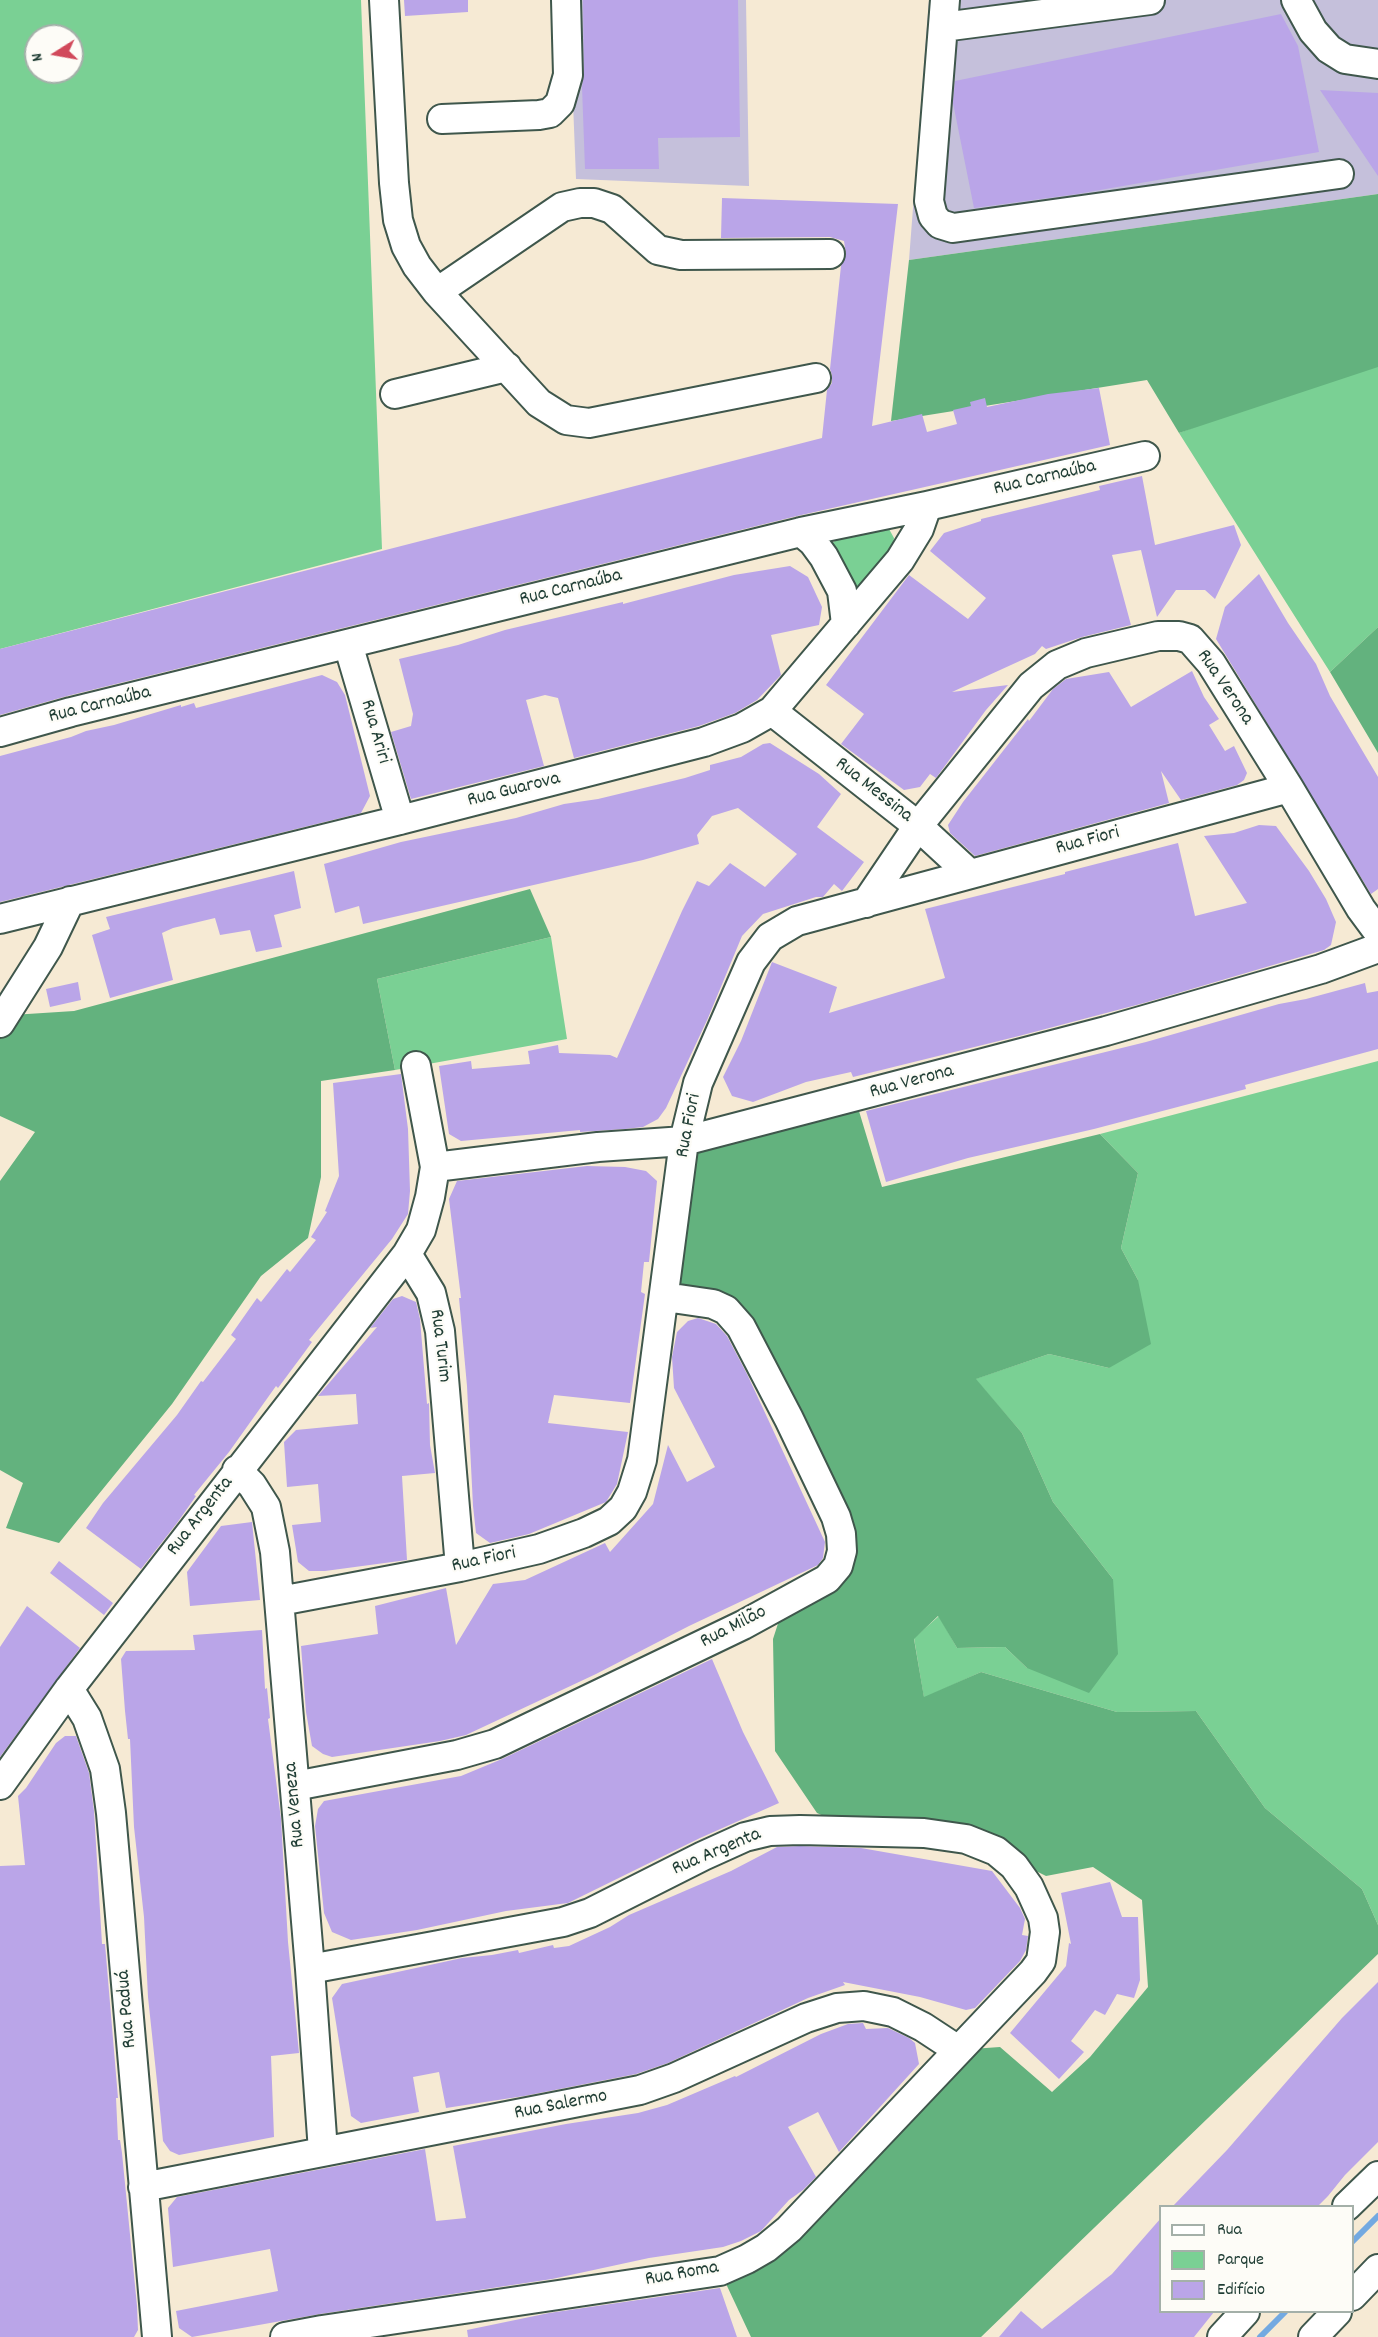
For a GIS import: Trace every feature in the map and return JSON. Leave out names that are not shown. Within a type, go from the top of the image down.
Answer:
[{"type":"street","points":[[384,0],[389,121],[398,220],[406,246],[417,266],[437,292],[539,403],[566,420],[589,423],[816,378]]},
{"type":"street","points":[[442,119],[539,116],[550,112],[560,103],[568,75],[566,0]]},
{"type":"street","points":[[1150,0],[944,14],[929,201],[933,216],[940,224],[952,228],[1339,174]]},
{"type":"street","points":[[1296,0],[1313,31],[1329,49],[1345,59],[1378,64]]},
{"type":"street","points":[[437,292],[562,207],[580,203],[594,203],[612,209],[658,250],[681,255],[830,254]]},
{"type":"street","points":[[395,394],[507,368]]},
{"type":"street","name":"Rua Carnaúba","points":[[0,732],[71,712],[801,532],[1145,456]]},
{"type":"street","name":"Rua Guarova","points":[[0,919],[704,742],[742,728],[772,711],[900,560],[919,529],[927,506]]},
{"type":"street","points":[[801,532],[813,542],[824,557],[842,591],[846,624]]},
{"type":"street","name":"Rua Verona","points":[[866,903],[918,826],[1031,686],[1058,665],[1086,653],[1158,636],[1179,636],[1190,639],[1211,663],[1361,909],[1378,932]]},
{"type":"street","name":"Rua Ariri","points":[[348,644],[400,820]]},
{"type":"street","name":"Rua Messina","points":[[772,711],[918,826],[970,874]]},
{"type":"street","name":"Rua Fiori","points":[[280,1601],[460,1567],[539,1549],[573,1538],[609,1521],[622,1508],[632,1492],[642,1460],[684,1141],[698,1083],[752,962],[770,937],[797,921],[1289,788]]},
{"type":"street","points":[[0,1023],[48,947],[70,901]]},
{"type":"street","name":"Rua Verona","points":[[435,1167],[598,1147],[684,1141],[1106,1030],[1321,969],[1378,948]]},
{"type":"street","points":[[407,1254],[421,1230],[435,1167],[416,1066]]},
{"type":"street","name":"Rua Argenta","points":[[0,1785],[69,1689],[407,1254]]},
{"type":"street","name":"Rua Turim","points":[[407,1254],[431,1293],[440,1331],[460,1567]]},
{"type":"street","name":"Rua Milão","points":[[295,1786],[457,1755],[495,1744],[743,1625],[827,1579],[838,1566],[842,1551],[841,1534],[836,1516],[741,1327],[726,1310],[713,1304],[665,1296]]},
{"type":"street","name":"Rua Veneza","points":[[237,1470],[252,1485],[266,1507],[271,1521],[280,1601],[323,2151]]},
{"type":"street","name":"Rua Paduá","points":[[69,1689],[87,1718],[105,1769],[111,1812],[157,2337]]},
{"type":"street","name":"Rua Argenta","points":[[310,1969],[563,1922],[590,1913],[745,1837],[771,1831],[800,1830],[924,1833],[966,1839],[996,1851],[1014,1866],[1029,1887],[1043,1918],[1044,1949],[1041,1961],[1033,1972]]},
{"type":"street","name":"Rua Roma","points":[[285,2337],[720,2271],[766,2248],[789,2229],[1033,1972]]},
{"type":"street","name":"Rua Salermo","points":[[143,2187],[640,2090],[674,2078],[806,2018],[837,2008],[864,2006],[893,2012],[923,2027],[958,2050]]},
{"type":"street","points":[[1348,2205],[1378,2176]]},
{"type":"street","points":[[1354,2295],[1378,2269]]},
{"type":"street","points":[[1222,2337],[1244,2313]]},
{"type":"street","points":[[1313,2337],[1336,2313]]},
{"type":"shaded area","points":[[569,0],[746,0],[749,186],[576,179]]},
{"type":"shaded area","points":[[929,0],[1378,0],[1378,194],[909,260]]},
{"type":"green space","points":[[0,0],[361,0],[382,549],[0,649]]},
{"type":"green space","points":[[1378,194],[1378,367],[1179,433],[1147,380],[891,421],[909,260]]},
{"type":"green space","points":[[1378,357],[1378,627],[1330,672],[1179,433]]},
{"type":"green space","points":[[889,529],[894,538],[892,553],[859,592],[845,584],[826,547],[838,539]]},
{"type":"green space","points":[[1378,627],[1378,753],[1330,672]]},
{"type":"green space","points":[[530,889],[551,937],[377,979],[395,1070],[321,1081],[321,1177],[308,1238],[261,1276],[172,1404],[59,1543],[6,1528],[23,1483],[0,1470],[0,1181],[35,1132],[0,1116],[0,1030],[12,1015],[74,1011]]},
{"type":"green space","points":[[551,937],[567,1039],[395,1070],[377,979]]},
{"type":"green space","points":[[1378,1061],[1378,1925],[1362,1889],[1265,1808],[1196,1711],[1117,1712],[981,1672],[924,1698],[914,1638],[939,1616],[957,1648],[1005,1647],[1027,1668],[1113,1579],[1053,1502],[1022,1433],[975,1379],[1049,1354],[1109,1368],[1138,1280],[1121,1248],[1138,1173],[1100,1134]]},
{"type":"green space","points":[[855,1098],[882,1187],[1100,1134],[1138,1173],[1121,1248],[1138,1280],[1151,1344],[1109,1368],[1049,1354],[976,1379],[1022,1433],[1053,1502],[1113,1579],[1118,1654],[1089,1693],[1027,1668],[1005,1647],[957,1648],[938,1616],[914,1639],[924,1697],[981,1672],[1117,1712],[1196,1711],[1265,1808],[1362,1889],[1378,1925],[1378,1954],[981,2337],[751,2337],[720,2271],[767,2261],[958,2050],[1000,2047],[1052,2092],[1090,2057],[1148,1987],[1142,1900],[1093,1867],[1046,1876],[996,1851],[857,1831],[817,1813],[775,1751],[773,1639],[785,1602],[842,1551],[741,1327],[665,1297],[684,1141]]},
{"type":"building","points":[[404,0],[468,0],[468,12],[405,16]]},
{"type":"building","points":[[583,0],[738,0],[740,137],[658,138],[659,169],[585,169],[582,87],[584,75]]},
{"type":"building","points":[[1281,14],[1298,46],[1319,152],[1077,194],[974,208],[953,103],[955,81]]},
{"type":"building","points":[[1320,90],[1378,93],[1378,176]]},
{"type":"building","points":[[722,198],[898,204],[872,426],[922,414],[927,432],[957,424],[953,410],[971,406],[970,402],[985,398],[987,407],[1048,394],[1099,388],[1110,445],[797,516],[67,696],[0,715],[0,649],[822,438],[827,390],[832,383],[830,369],[841,266],[846,254],[844,241],[830,237],[721,238]]},
{"type":"building","points":[[1142,476],[1155,545],[1234,525],[1241,545],[1215,599],[1205,590],[1176,590],[1157,617],[1141,550],[1112,555],[1131,625],[1046,649],[1042,646],[1035,654],[952,692],[1008,685],[986,710],[936,778],[930,774],[920,787],[904,790],[841,744],[864,714],[826,685],[909,575],[968,619],[986,598],[930,551],[944,533],[981,521],[981,519],[1100,490],[1099,486]]},
{"type":"building","points":[[790,566],[808,577],[822,607],[819,625],[771,635],[781,675],[757,700],[735,713],[699,726],[574,758],[558,698],[545,695],[526,700],[544,766],[411,799],[391,732],[411,726],[413,714],[399,659],[458,645],[505,630],[623,602],[623,604],[734,575]]},
{"type":"building","points":[[1259,574],[1316,664],[1330,696],[1378,777],[1378,889],[1371,894],[1216,639],[1225,607]]},
{"type":"building","points":[[1192,671],[1204,697],[1219,719],[1209,725],[1225,751],[1234,746],[1247,773],[1244,780],[1237,785],[1181,800],[1161,771],[1169,803],[975,856],[950,833],[948,825],[963,802],[1053,689],[1066,679],[1109,672],[1131,707]]},
{"type":"building","points":[[322,675],[337,682],[345,695],[370,796],[361,813],[0,902],[0,756],[181,705],[181,707],[194,703],[196,708]]},
{"type":"building","points":[[770,743],[819,774],[841,794],[817,827],[864,862],[842,891],[834,884],[823,897],[816,897],[763,914],[742,936],[708,1018],[666,1108],[658,1119],[643,1127],[580,1132],[580,1130],[461,1141],[449,1134],[439,1066],[471,1061],[472,1069],[530,1064],[528,1051],[558,1045],[559,1053],[610,1055],[617,1058],[697,881],[709,886],[730,863],[765,887],[797,854],[738,808],[712,816],[697,835],[699,844],[643,860],[363,924],[359,906],[335,913],[324,864],[401,842],[516,818],[564,804],[598,799],[685,778],[710,770],[710,765],[741,757],[763,744]]},
{"type":"building","points":[[1259,825],[1276,826],[1326,899],[1336,922],[1331,945],[1324,950],[1144,1003],[1019,1036],[853,1077],[851,1072],[806,1082],[753,1102],[732,1096],[723,1077],[741,1041],[772,962],[837,987],[829,1013],[945,978],[925,909],[1178,843],[1195,916],[1247,903],[1204,836],[1234,833]]},
{"type":"building","points":[[294,871],[301,908],[274,915],[282,947],[256,952],[250,930],[220,935],[215,918],[173,928],[162,933],[173,980],[110,998],[92,935],[110,929],[106,917]]},
{"type":"building","points":[[78,982],[81,1000],[50,1007],[46,989]]},
{"type":"building","points":[[1365,983],[1367,993],[1378,991],[1378,1049],[1245,1085],[1246,1089],[1094,1129],[968,1158],[886,1182],[866,1111],[1146,1042],[1279,1004]]},
{"type":"building","points":[[401,1074],[408,1129],[410,1191],[408,1214],[392,1239],[309,1340],[312,1342],[304,1353],[278,1388],[276,1386],[141,1569],[86,1528],[103,1503],[177,1415],[201,1381],[203,1382],[236,1339],[231,1335],[257,1298],[261,1302],[287,1269],[290,1272],[316,1240],[311,1237],[327,1212],[325,1211],[339,1176],[333,1083]]},
{"type":"building","points":[[587,1166],[625,1167],[646,1171],[657,1181],[649,1262],[644,1262],[641,1292],[645,1294],[630,1403],[554,1395],[548,1423],[628,1432],[617,1484],[606,1502],[529,1534],[490,1543],[476,1533],[459,1298],[461,1298],[449,1199],[457,1181]]},
{"type":"building","points":[[402,1296],[416,1302],[420,1319],[427,1404],[429,1403],[430,1445],[435,1473],[402,1476],[407,1560],[309,1571],[298,1562],[292,1525],[321,1522],[318,1484],[287,1487],[284,1442],[296,1430],[358,1424],[356,1394],[318,1396],[377,1327],[370,1328],[393,1299]]},
{"type":"building","points":[[698,1318],[716,1324],[727,1336],[747,1374],[825,1542],[823,1558],[818,1565],[466,1735],[332,1757],[312,1746],[306,1712],[301,1646],[378,1634],[375,1606],[446,1588],[456,1645],[493,1584],[525,1580],[605,1543],[610,1552],[653,1504],[668,1445],[687,1482],[715,1467],[674,1388],[672,1357],[677,1332],[688,1321]]},
{"type":"building","points":[[252,1522],[260,1600],[190,1606],[187,1572],[221,1526]]},
{"type":"building","points":[[59,1561],[113,1603],[104,1615],[50,1573]]},
{"type":"building","points":[[27,1606],[80,1648],[0,1757],[0,1647]]},
{"type":"building","points":[[262,1630],[265,1689],[267,1688],[270,1718],[268,1719],[281,1819],[288,1942],[299,2053],[271,2056],[274,2137],[179,2155],[170,2151],[163,2141],[148,1997],[144,1917],[134,1827],[130,1739],[128,1739],[121,1659],[126,1651],[195,1650],[193,1635]]},
{"type":"building","points":[[712,1659],[743,1732],[779,1803],[700,1838],[568,1903],[506,1911],[417,1930],[351,1940],[332,1932],[324,1913],[315,1826],[318,1809],[324,1801],[461,1776],[502,1759]]},
{"type":"building","points":[[65,1736],[76,1736],[89,1773],[94,1811],[102,1944],[105,1944],[118,2098],[116,2098],[118,2140],[120,2140],[122,2153],[137,2306],[138,2330],[134,2337],[0,2337],[0,1866],[25,1865],[18,1796],[26,1788],[56,1743]]},
{"type":"building","points":[[777,1847],[861,1848],[992,1871],[1020,1908],[1025,1919],[1022,1935],[1028,1936],[1026,1950],[1020,1961],[975,2008],[966,2010],[920,1997],[843,1982],[845,1985],[808,1998],[668,2063],[636,2074],[524,2096],[446,2108],[439,2072],[413,2077],[419,2112],[361,2123],[351,2116],[332,1998],[342,1984],[462,1958],[518,1950],[519,1953],[553,1945],[554,1948],[569,1946],[610,1927],[629,1915],[731,1871]]},
{"type":"building","points":[[1110,1882],[1122,1917],[1138,1917],[1140,1980],[1134,1998],[1117,1994],[1105,2015],[1095,2010],[1071,2041],[1084,2052],[1059,2079],[1010,2033],[1066,1966],[1069,1943],[1071,1944],[1061,1893]]},
{"type":"building","points":[[1378,1982],[1378,2142],[1319,2205],[1174,2205],[1227,2150],[1342,2018]]},
{"type":"building","points":[[863,2023],[866,2029],[888,2028],[909,2038],[915,2043],[919,2064],[839,2152],[818,2112],[788,2127],[816,2177],[789,2200],[761,2231],[741,2241],[723,2247],[649,2258],[552,2279],[320,2314],[192,2337],[179,2328],[176,2311],[278,2291],[270,2249],[173,2267],[168,2208],[177,2197],[425,2149],[436,2221],[466,2218],[453,2146],[566,2124],[638,2113],[667,2105],[736,2077],[821,2034],[848,2024]]},
{"type":"building","points":[[1159,2220],[1159,2313],[1213,2313],[1194,2337],[999,2337],[1021,2311],[1042,2329],[1112,2274]]},
{"type":"building","points":[[720,2288],[737,2337],[468,2337],[467,2330],[549,2313]]},
{"type":"waterway","points":[[1354,2240],[1378,2216]]},
{"type":"waterway","points":[[1260,2337],[1284,2313]]}]
